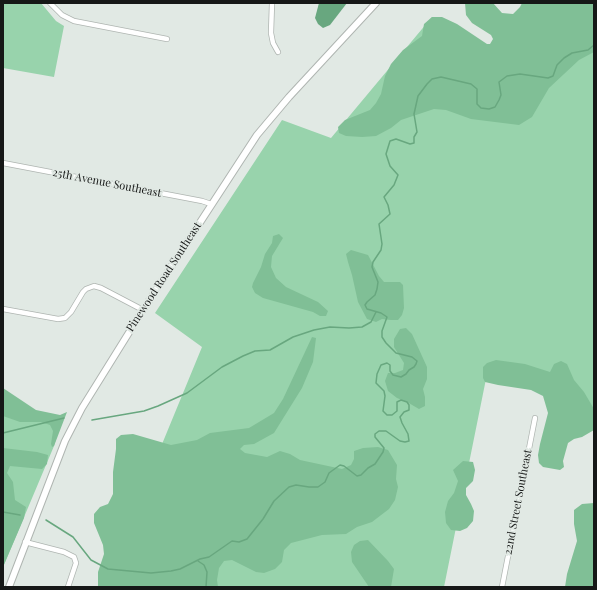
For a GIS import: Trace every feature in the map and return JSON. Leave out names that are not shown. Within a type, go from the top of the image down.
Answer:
[{"type":"street","points":[[50,3],[62,15],[74,21],[167,39]]},
{"type":"street","points":[[272,3],[271,33],[273,44],[278,52]]},
{"type":"street","name":"Pinewood Road Southeast","points":[[9,587],[59,453],[73,424],[143,310],[257,135],[274,114],[376,3]]},
{"type":"street","name":"25th Avenue Southeast","points":[[3,163],[202,201],[211,204]]},
{"type":"street","points":[[3,308],[58,319],[65,318],[71,312],[83,292],[94,286],[101,288],[143,310]]},
{"type":"street","name":"22nd Street Southeast","points":[[502,587],[535,418]]},
{"type":"street","points":[[26,542],[64,552],[74,557],[76,562],[68,587]]},
{"type":"shaded area","points":[[3,3],[41,3],[56,21],[64,26],[54,77],[3,68]]},
{"type":"shaded area","points":[[319,3],[347,3],[330,25],[323,28],[318,24],[315,18]]},
{"type":"shaded area","points":[[465,3],[493,3],[502,13],[513,14],[522,3],[594,3],[594,52],[579,60],[549,88],[532,117],[519,125],[471,119],[446,110],[434,109],[401,120],[391,128],[376,136],[346,136],[339,133],[338,127],[345,120],[370,110],[376,103],[381,94],[385,76],[391,64],[403,50],[422,36],[424,24],[432,17],[442,17],[457,24],[487,44],[490,44],[493,39],[491,35],[472,23],[466,15]]},
{"type":"shaded area","points":[[594,3],[594,410],[488,369],[444,587],[212,587],[160,449],[202,347],[155,313],[282,120],[331,138],[432,17],[506,74]]},
{"type":"shaded area","points":[[279,234],[283,238],[272,256],[271,267],[276,278],[286,287],[318,302],[328,311],[326,316],[320,316],[313,312],[263,298],[255,293],[252,287],[253,283],[261,267],[265,254],[272,243],[273,236]]},
{"type":"shaded area","points":[[351,250],[368,255],[379,276],[384,282],[400,282],[403,285],[404,308],[402,315],[398,320],[382,319],[376,322],[367,319],[358,302],[346,254]]},
{"type":"shaded area","points":[[406,328],[412,334],[427,367],[427,379],[423,389],[425,406],[419,409],[397,398],[388,391],[385,381],[388,373],[395,373],[403,370],[404,363],[394,347],[394,339],[400,329]]},
{"type":"shaded area","points":[[312,337],[316,338],[313,362],[302,388],[274,433],[254,444],[244,445],[240,449],[245,453],[267,457],[280,451],[290,454],[300,460],[342,469],[351,465],[354,459],[354,451],[363,448],[378,447],[388,450],[397,465],[396,479],[398,487],[395,500],[389,509],[372,522],[357,527],[346,534],[322,535],[291,543],[284,550],[282,562],[275,569],[264,573],[256,572],[232,560],[224,561],[219,568],[217,580],[218,587],[98,587],[98,572],[104,554],[103,545],[94,523],[94,514],[100,507],[108,504],[113,494],[116,439],[121,435],[133,434],[171,445],[197,440],[210,433],[249,428],[274,413],[283,399]]},
{"type":"shaded area","points":[[496,360],[525,364],[550,372],[554,364],[561,361],[567,364],[574,380],[584,392],[594,409],[594,430],[568,443],[563,461],[564,467],[560,470],[543,467],[539,463],[538,455],[548,413],[543,396],[531,390],[485,382],[483,378],[483,367],[487,363]]},
{"type":"shaded area","points":[[3,388],[36,410],[60,415],[67,412],[54,446],[52,447],[51,444],[53,431],[50,425],[41,422],[20,422],[3,416]]},
{"type":"shaded area","points":[[3,411],[55,421],[58,432],[54,446],[3,567]]},
{"type":"shaded area","points":[[3,448],[37,452],[48,455],[47,464],[42,469],[10,466],[7,473],[13,482],[15,500],[26,507],[24,518],[3,567]]},
{"type":"shaded area","points":[[463,461],[473,462],[475,470],[473,481],[466,488],[466,495],[474,511],[473,521],[467,528],[460,531],[451,530],[446,523],[445,512],[448,501],[454,493],[458,481],[453,470]]},
{"type":"shaded area","points":[[594,503],[594,587],[565,587],[567,574],[577,541],[574,524],[574,510],[582,504]]},
{"type":"shaded area","points":[[368,540],[394,569],[391,587],[369,587],[352,562],[351,552],[354,545],[360,541]]},
{"type":"waterway","points":[[46,520],[73,537],[91,560],[108,569],[151,573],[171,571],[180,569],[200,559],[209,557],[232,541],[239,542],[247,539],[263,519],[274,501],[289,487],[296,485],[318,487],[325,482],[329,473],[340,465],[344,466],[357,476],[361,475],[375,464],[383,452],[384,448],[375,437],[375,434],[379,431],[386,431],[400,441],[409,441],[408,434],[400,417],[404,412],[409,410],[409,405],[407,402],[401,400],[397,402],[397,411],[392,415],[387,415],[383,411],[385,396],[384,391],[376,383],[377,374],[381,365],[387,363],[390,365],[390,371],[393,375],[401,377],[414,367],[417,361],[412,357],[396,353],[386,343],[382,337],[382,331],[387,317],[381,313],[367,309],[365,305],[375,295],[377,289],[378,282],[372,267],[373,262],[381,250],[382,244],[379,224],[390,214],[384,197],[394,185],[398,175],[390,166],[386,154],[390,141],[396,139],[410,144],[414,143],[414,137],[417,132],[414,114],[418,96],[432,79],[441,77],[471,84],[477,89],[477,104],[481,108],[489,109],[495,107],[499,100],[501,95],[499,82],[507,76],[520,74],[548,78],[553,76],[557,65],[564,58],[572,53],[588,50],[594,45]]},
{"type":"waterway","points":[[92,420],[144,411],[158,406],[187,393],[222,367],[243,356],[255,351],[270,350],[293,337],[314,330],[330,327],[362,327],[371,322],[376,312]]},
{"type":"waterway","points":[[3,433],[64,418]]},
{"type":"waterway","points":[[3,512],[20,515]]},
{"type":"waterway","points":[[198,561],[204,565],[207,572],[206,587]]}]
